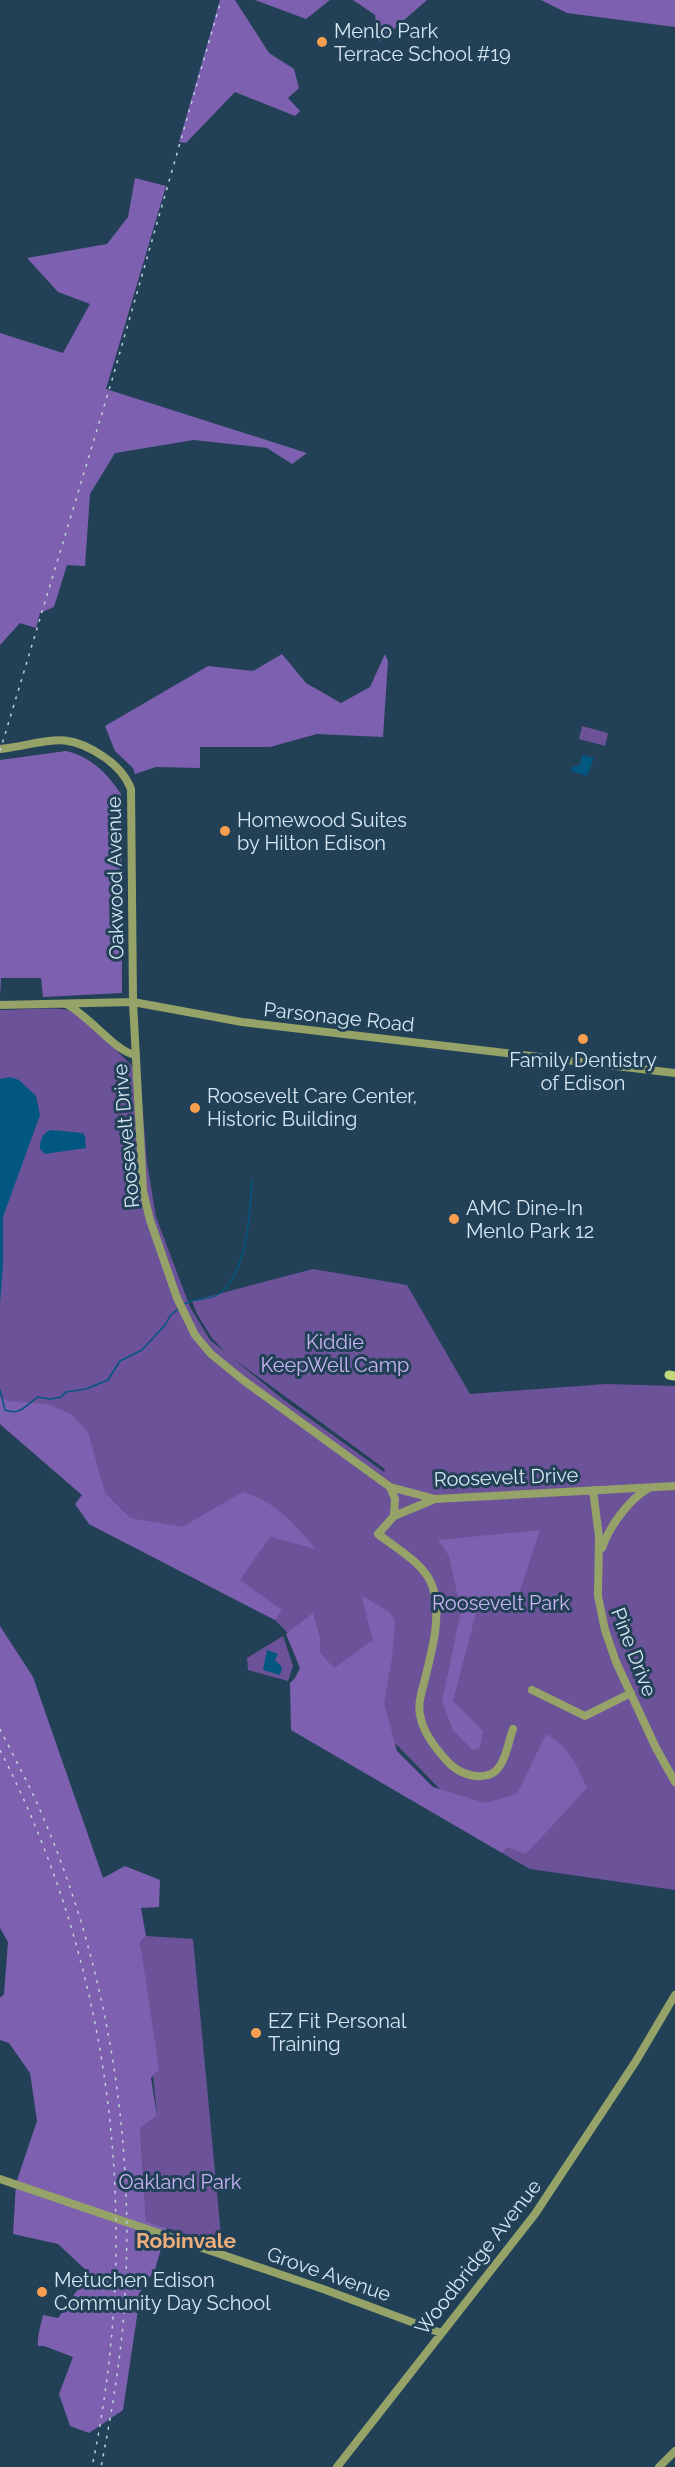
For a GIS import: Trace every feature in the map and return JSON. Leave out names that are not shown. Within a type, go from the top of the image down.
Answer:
[{"type":"street","name":"Oakwood Avenue","points":[[0,749],[66,740],[82,743],[110,761],[129,782],[132,796],[133,1002]]},
{"type":"street","name":"Parsonage Road","points":[[0,1005],[133,1002],[242,1022],[670,1072]]},
{"type":"street","name":"Roosevelt Drive","points":[[133,1002],[144,1201],[182,1310],[195,1335],[211,1354],[279,1407],[390,1487],[435,1499],[675,1485]]},
{"type":"street","points":[[65,1004],[79,1011],[120,1048],[136,1054]]},
{"type":"street","points":[[390,1487],[395,1499],[394,1516]]},
{"type":"street","points":[[599,1559],[605,1539],[616,1522],[636,1498],[653,1487]]},
{"type":"street","name":"Pine Drive","points":[[593,1490],[599,1524],[598,1596],[602,1619],[612,1652],[656,1748],[675,1782]]},
{"type":"street","points":[[435,1499],[394,1516],[378,1534],[418,1565],[433,1588],[435,1624],[419,1711],[425,1729],[453,1766],[466,1774],[482,1776],[492,1774],[500,1767],[513,1729]]},
{"type":"street","points":[[532,1690],[585,1716],[631,1693]]},
{"type":"street","name":"Woodbridge Avenue","points":[[337,2467],[535,2214],[636,2061],[675,1995]]},
{"type":"street","name":"Grove Avenue","points":[[0,2179],[323,2289],[441,2333]]},
{"type":"street","points":[[660,2467],[675,2451]]},
{"type":"green space","points":[[220,0],[235,0],[269,53],[294,69],[299,88],[288,98],[300,111],[295,116],[235,92],[186,143],[179,142]]},
{"type":"green space","points":[[255,0],[330,0],[306,19]]},
{"type":"green space","points":[[353,0],[427,0],[379,42],[375,15]]},
{"type":"green space","points":[[541,0],[675,0],[675,27],[567,13]]},
{"type":"green space","points":[[135,178],[166,186],[106,389],[307,453],[292,464],[267,448],[194,440],[115,453],[90,494],[85,566],[67,565],[54,607],[40,613],[36,628],[20,623],[0,645],[0,333],[63,353],[90,304],[58,292],[27,258],[107,244],[128,217]]},
{"type":"green space","points":[[282,654],[306,683],[341,703],[370,687],[385,654],[388,661],[383,737],[317,734],[270,747],[200,747],[200,768],[156,767],[135,774],[133,768],[115,751],[105,726],[208,666],[253,671]]},
{"type":"green space","points":[[582,726],[608,733],[605,746],[579,739]]},
{"type":"green space","points":[[66,751],[83,757],[98,767],[121,794],[122,993],[43,997],[41,978],[1,978],[0,997],[0,760]]},
{"type":"green space","name":"Roosevelt Park","points":[[47,1008],[65,1010],[78,1016],[111,1045],[126,1054],[117,1051],[140,1074],[147,1163],[156,1217],[190,1307],[210,1340],[225,1352],[212,1338],[192,1301],[313,1269],[407,1285],[470,1394],[606,1384],[675,1386],[675,1890],[530,1869],[502,1853],[275,1620],[89,1524],[82,1495],[0,1424],[0,1010]],"holes":[[[231,1357],[385,1469],[384,1472],[284,1400]]]},
{"type":"green space","points":[[0,1397],[8,1401],[47,1404],[71,1414],[88,1432],[105,1493],[130,1518],[182,1527],[243,1492],[265,1501],[283,1514],[316,1549],[270,1537],[240,1580],[282,1610],[275,1620],[89,1524],[75,1504],[82,1495],[0,1424]]},
{"type":"green space","points":[[540,1530],[515,1606],[477,1609],[453,1701],[483,1731],[480,1748],[472,1750],[453,1730],[442,1702],[461,1611],[449,1556],[438,1540]]},
{"type":"green space","points":[[361,1595],[389,1612],[395,1621],[392,1658],[384,1703],[397,1751],[433,1787],[485,1803],[517,1794],[546,1734],[561,1745],[571,1757],[587,1788],[526,1854],[507,1847],[502,1853],[291,1730],[290,1683],[300,1668],[286,1634],[313,1613],[320,1638],[320,1653],[334,1668],[373,1640]]},
{"type":"green space","points":[[0,1626],[33,1677],[103,1878],[125,1866],[160,1880],[159,1907],[141,1908],[146,1936],[140,1942],[159,2069],[151,2078],[157,2116],[140,2128],[146,2221],[167,2228],[154,2273],[142,2283],[123,2410],[89,2433],[70,2426],[59,2394],[73,2357],[38,2346],[38,2342],[43,2315],[58,2318],[89,2273],[58,2244],[13,2234],[16,2183],[37,2121],[30,2073],[9,2043],[0,2040],[0,1998],[4,1994],[8,1942],[0,1928]]},
{"type":"green space","points":[[283,1636],[293,1666],[288,1681],[248,1670],[247,1658]]},
{"type":"green space","name":"Oakland Park","points":[[146,1936],[193,1939],[222,2246],[146,2221],[140,2128],[157,2116],[140,1942]]},
{"type":"water","points":[[582,755],[594,758],[587,776],[571,771],[572,767],[580,765]]},
{"type":"water","points":[[10,1077],[19,1080],[36,1096],[40,1115],[3,1217],[0,1304],[0,1079]]},
{"type":"water","points":[[51,1130],[83,1133],[86,1148],[45,1154],[40,1149],[41,1140],[45,1133]]},
{"type":"water","points":[[267,1650],[278,1654],[275,1660],[282,1667],[280,1675],[263,1670]]},
{"type":"waterway","points":[[183,1305],[191,1301],[211,1298],[229,1284],[242,1257],[246,1241],[252,1179]]},
{"type":"waterway","points":[[0,1390],[5,1410],[15,1412],[23,1409],[38,1397],[50,1399],[61,1397],[66,1392],[86,1389],[108,1380],[120,1361],[142,1350],[179,1308]]},
{"type":"railway","points":[[0,751],[112,380],[221,0]]},
{"type":"railway","points":[[0,1729],[31,1790],[56,1849],[77,1910],[95,1973],[109,2037],[119,2102],[125,2167],[127,2232],[125,2296],[116,2382],[101,2467]]},
{"type":"railway","points":[[0,1750],[38,1834],[69,1921],[92,2010],[108,2100],[115,2192],[115,2284],[107,2376],[92,2467]]},
{"type":"place","name":"Menlo Park Terrace School #19","points":[[322,42]]},
{"type":"place","name":"Homewood Suites by Hilton Edison","points":[[225,831]]},
{"type":"place","name":"Family Dentistry of Edison","points":[[583,1039]]},
{"type":"place","name":"Roosevelt Care Center, Historic Building","points":[[195,1108]]},
{"type":"place","name":"AMC Dine-In Menlo Park 12","points":[[454,1219]]},
{"type":"place","name":"EZ Fit Personal Training","points":[[256,2033]]},
{"type":"place","name":"Metuchen Edison Community Day School","points":[[42,2292]]},
{"type":"district","name":"Robinvale","points":[[186,2241]]},
{"type":"park label","name":"Kiddie KeepWell Camp","points":[[335,1354]]}]
